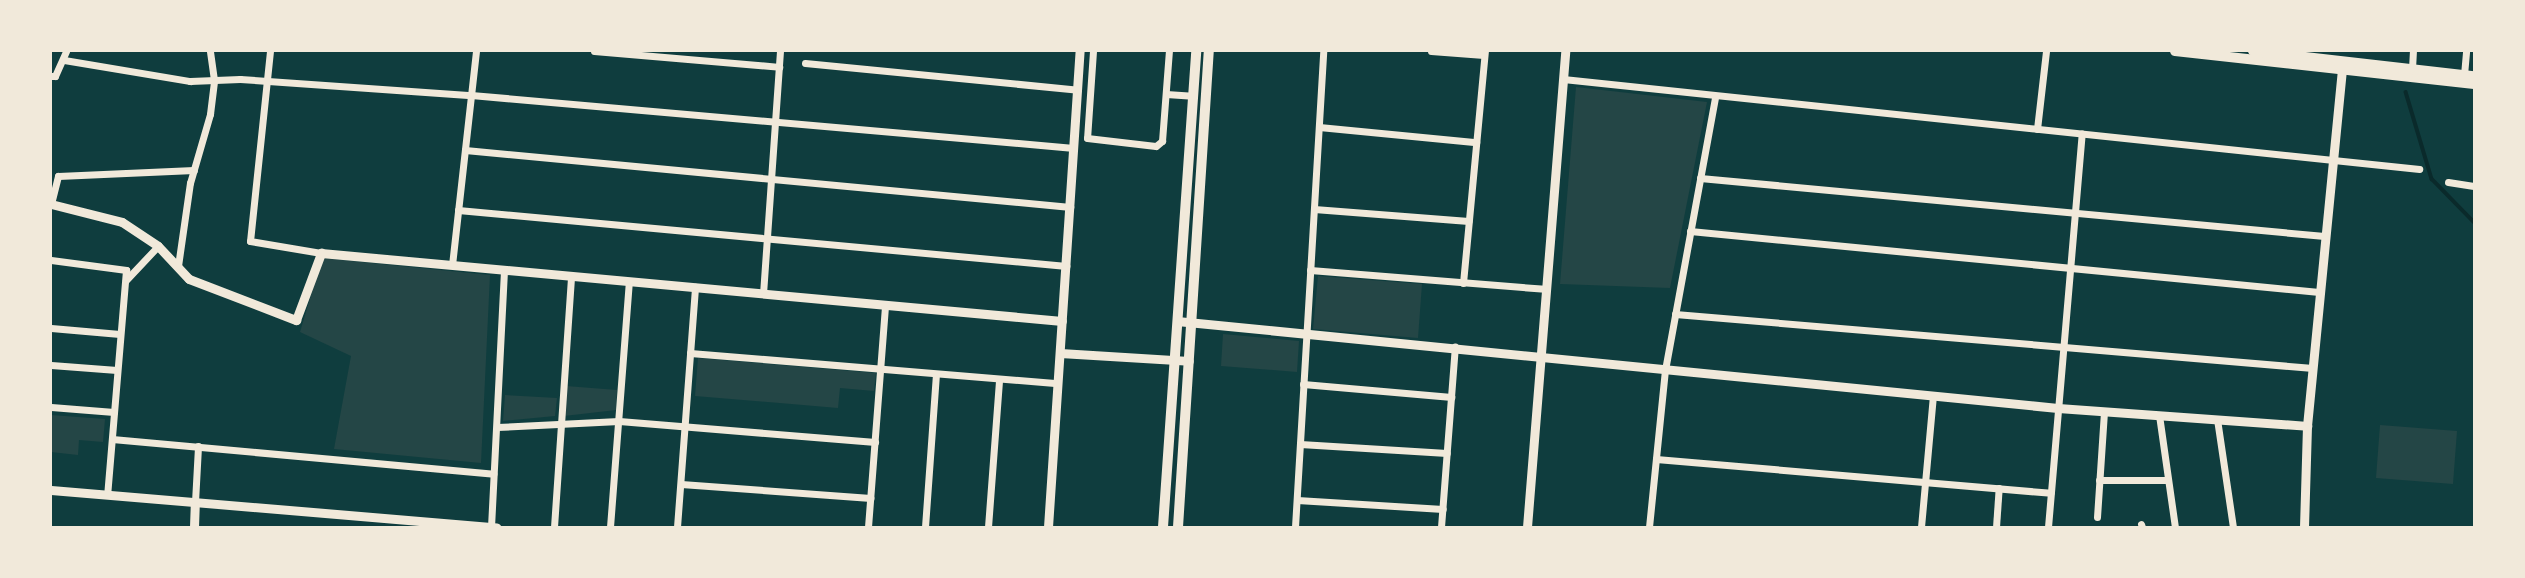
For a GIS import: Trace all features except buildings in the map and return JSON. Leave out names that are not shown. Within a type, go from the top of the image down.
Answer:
[{"type":"main road","points":[[1163,527],[1196,51]]},
{"type":"main road","points":[[1178,527],[1209,51]]},
{"type":"main road","points":[[2175,51],[2247,53],[2469,75]]},
{"type":"main road","points":[[2247,53],[2342,69],[2474,84]]},
{"type":"street","points":[[51,76],[64,60],[66,51]]},
{"type":"street","points":[[177,266],[194,170],[207,133],[214,80],[210,51]]},
{"type":"street","points":[[270,51],[251,244],[321,253],[1062,321]]},
{"type":"street","points":[[452,265],[476,51]]},
{"type":"street","points":[[594,51],[779,67]]},
{"type":"street","points":[[763,294],[780,51]]},
{"type":"street","points":[[1048,527],[1080,51]]},
{"type":"street","points":[[1093,51],[1087,138],[1161,144],[1169,51]]},
{"type":"street","points":[[1295,527],[1323,51]]},
{"type":"street","points":[[1431,51],[1485,53],[1463,283]]},
{"type":"street","points":[[1527,527],[1565,51]]},
{"type":"street","points":[[2037,129],[2046,51]]},
{"type":"street","points":[[2412,69],[2413,51]]},
{"type":"street","points":[[2466,51],[2469,75]]},
{"type":"street","points":[[64,60],[152,77],[268,80],[471,95],[1074,148]]},
{"type":"street","points":[[805,64],[1078,90]]},
{"type":"street","points":[[2304,527],[2307,426],[2342,69]]},
{"type":"street","points":[[1563,79],[1715,98],[2419,169]]},
{"type":"street","points":[[1166,94],[1192,96]]},
{"type":"street","points":[[1649,527],[1664,370],[1715,98]]},
{"type":"street","points":[[1319,127],[1476,142]]},
{"type":"street","points":[[2048,527],[2082,133]]},
{"type":"street","points":[[465,150],[1070,207]]},
{"type":"street","points":[[194,170],[58,176],[51,204],[122,222],[158,246],[188,279],[296,320],[321,253]]},
{"type":"street","points":[[1700,178],[2324,236]]},
{"type":"street","points":[[2448,183],[2474,186]]},
{"type":"street","points":[[1314,209],[1469,222]]},
{"type":"street","points":[[458,210],[767,241],[1066,266]]},
{"type":"street","points":[[1690,231],[2319,292]]},
{"type":"street","points":[[127,280],[158,246]]},
{"type":"street","points":[[51,260],[126,270],[107,494]]},
{"type":"street","points":[[51,490],[493,527],[504,270]]},
{"type":"street","points":[[1310,270],[1544,289]]},
{"type":"street","points":[[554,527],[571,276]]},
{"type":"street","points":[[610,527],[629,282]]},
{"type":"street","points":[[677,527],[695,287]]},
{"type":"street","points":[[868,527],[885,305]]},
{"type":"street","points":[[1675,314],[2063,349],[2312,368]]},
{"type":"street","points":[[1177,321],[2058,408],[2307,426]]},
{"type":"street","points":[[51,328],[120,334]]},
{"type":"street","points":[[1441,527],[1455,347]]},
{"type":"street","points":[[690,353],[1058,383]]},
{"type":"street","points":[[1060,353],[1189,361]]},
{"type":"street","points":[[51,365],[117,370]]},
{"type":"street","points":[[925,527],[936,374]]},
{"type":"street","points":[[988,527],[999,379]]},
{"type":"street","points":[[1303,384],[1451,397]]},
{"type":"street","points":[[1921,527],[1933,396]]},
{"type":"street","points":[[51,407],[114,411]]},
{"type":"street","points":[[2097,517],[2104,411]]},
{"type":"street","points":[[2159,415],[2165,480],[2175,527]]},
{"type":"street","points":[[2217,419],[2233,527]]},
{"type":"street","points":[[497,427],[619,421],[875,442]]},
{"type":"street","points":[[112,439],[494,474]]},
{"type":"street","points":[[1300,444],[1447,453]]},
{"type":"street","points":[[194,527],[198,446]]},
{"type":"street","points":[[1656,459],[2051,493]]},
{"type":"street","points":[[2099,480],[2165,480]]},
{"type":"street","points":[[681,484],[870,498]]},
{"type":"street","points":[[1996,527],[1999,488]]},
{"type":"street","points":[[1297,500],[1443,509]]},
{"type":"shaded area","points":[[1576,87],[1707,102],[1670,288],[1560,284]]},
{"type":"shaded area","points":[[322,258],[490,275],[481,463],[334,449],[351,356],[300,332]]},
{"type":"shaded area","points":[[1318,276],[1422,284],[1418,338],[1313,329]]},
{"type":"shaded area","points":[[1223,334],[1299,341],[1297,372],[1221,366]]},
{"type":"shaded area","points":[[698,358],[876,373],[874,391],[840,388],[838,408],[695,396]]},
{"type":"shaded area","points":[[566,386],[617,390],[616,410],[564,416]]},
{"type":"shaded area","points":[[505,395],[557,398],[555,416],[503,421]]},
{"type":"shaded area","points":[[51,415],[105,419],[103,442],[79,440],[78,455],[51,452]]},
{"type":"shaded area","points":[[2380,425],[2457,431],[2453,484],[2376,478]]},
{"type":"waterway","points":[[2406,92],[2432,179],[2474,222]]}]
